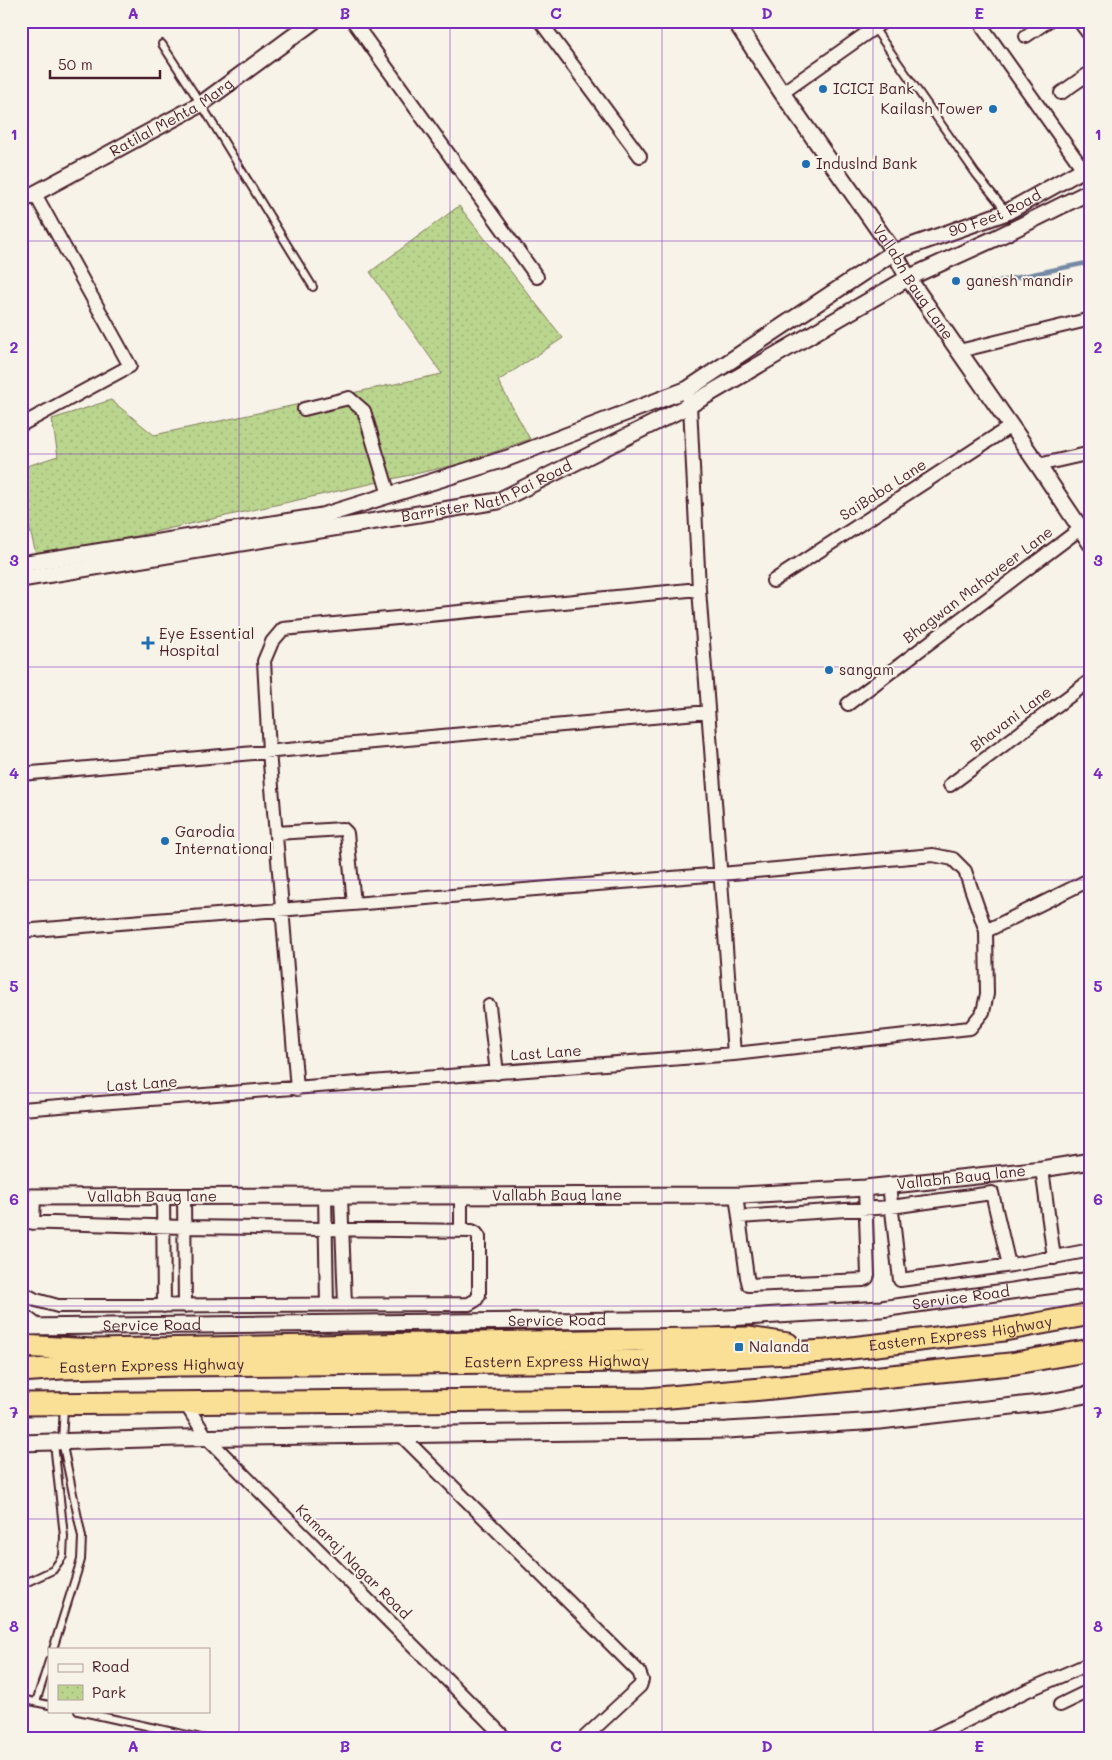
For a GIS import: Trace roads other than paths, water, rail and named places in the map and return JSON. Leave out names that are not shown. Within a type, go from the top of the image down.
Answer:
[{"type":"highway","name":"Eastern Express Highway","points":[[21,1371],[180,1365],[638,1361],[826,1351],[1004,1330],[1088,1312]]},
{"type":"highway","points":[[21,1346],[93,1350],[748,1338],[826,1351]]},
{"type":"highway","points":[[21,1404],[647,1399],[762,1390],[1010,1364],[1091,1350]]},
{"type":"highway","points":[[21,1364],[62,1368]]},
{"type":"highway","points":[[21,1411],[64,1404]]},
{"type":"street","name":"Ratilal Mehta Marg","points":[[21,201],[201,104],[314,21]]},
{"type":"street","points":[[353,21],[537,277]]},
{"type":"street","points":[[540,21],[640,156]]},
{"type":"street","name":"Vallabh Baug Lane","points":[[735,21],[782,93],[894,252],[908,278],[1091,544]]},
{"type":"street","points":[[1026,36],[1048,21]]},
{"type":"street","points":[[1079,21],[1091,37]]},
{"type":"street","points":[[782,93],[879,25]]},
{"type":"street","points":[[984,28],[1087,167]]},
{"type":"street","points":[[1061,93],[1091,72]]},
{"type":"street","name":"90 Feet Road","points":[[21,564],[322,516],[508,458],[685,390],[894,252],[1007,212],[1087,167]]},
{"type":"street","name":"Barrister Nath Pai Road","points":[[21,579],[498,501],[690,405],[908,278],[1091,192]]},
{"type":"street","points":[[21,425],[130,366],[35,194]]},
{"type":"street","points":[[959,351],[1091,319]]},
{"type":"street","points":[[685,390],[690,405],[699,589],[734,1054]]},
{"type":"street","points":[[304,408],[350,398],[364,411],[389,495]]},
{"type":"street","name":"SaiBaba Lane","points":[[774,581],[1011,426]]},
{"type":"street","points":[[1038,465],[1091,452]]},
{"type":"street","name":"Bhagwan Mahaveer Lane","points":[[848,704],[1080,529]]},
{"type":"street","points":[[297,1089],[269,751],[264,660],[272,642],[284,629],[699,589]]},
{"type":"street","name":"Bhavani Lane","points":[[950,785],[1091,680]]},
{"type":"street","points":[[21,774],[708,712]]},
{"type":"street","points":[[276,833],[345,830],[347,833],[354,904]]},
{"type":"street","name":"Last Lane","points":[[21,931],[933,855],[953,859],[965,870],[986,931],[987,994],[983,1012],[970,1028],[734,1054],[21,1109]]},
{"type":"street","points":[[986,931],[1091,879]]},
{"type":"street","points":[[489,1006],[496,1073]]},
{"type":"street","name":"Vallabh Baug lane","points":[[28,1197],[736,1195],[865,1188],[1042,1169],[1091,1161]]},
{"type":"street","points":[[1042,1169],[1054,1258]]},
{"type":"street","points":[[889,1185],[900,1280],[1054,1258],[1091,1250]]},
{"type":"street","points":[[736,1195],[749,1285],[863,1280],[868,1275],[865,1188]]},
{"type":"street","points":[[739,1217],[866,1207],[891,1207],[992,1193],[1009,1265]]},
{"type":"street","points":[[163,1196],[164,1306]]},
{"type":"street","points":[[184,1196],[185,1306]]},
{"type":"street","points":[[325,1196],[327,1305]]},
{"type":"street","points":[[341,1196],[345,1305]]},
{"type":"street","points":[[461,1196],[461,1230]]},
{"type":"street","points":[[21,1292],[36,1300],[58,1306],[469,1304],[473,1303],[479,1295],[479,1236],[472,1231],[184,1227],[27,1222],[28,1197]]},
{"type":"street","name":"Service Road","points":[[21,1327],[711,1320],[881,1309],[1091,1280]]},
{"type":"street","points":[[21,1313],[38,1326]]},
{"type":"street","points":[[21,1442],[400,1434],[728,1430],[861,1422],[1049,1402],[1091,1394]]},
{"type":"street","name":"Kamaraj Nagar Road","points":[[185,1403],[207,1438],[506,1739]]},
{"type":"street","points":[[400,1434],[639,1672],[642,1680],[640,1686],[583,1739]]},
{"type":"street","points":[[929,1739],[1026,1691],[1091,1663]]},
{"type":"street","points":[[1060,1705],[1091,1690]]},
{"type":"lane","points":[[879,25],[976,174],[1007,212]]},
{"type":"lane","points":[[162,44],[313,287]]},
{"type":"lane","points":[[21,1585],[53,1570],[63,1556],[64,1536],[58,1442],[64,1404]]},
{"type":"lane","points":[[53,1648],[81,1560],[82,1537],[58,1442]]},
{"type":"lane","points":[[36,1702],[48,1664]]},
{"type":"lane","points":[[21,1699],[48,1705]]},
{"type":"lane","points":[[83,1712],[205,1739]]},
{"type":"waterway","points":[[990,283],[1091,262]]},
{"type":"place","name":"ICICI Bank","points":[[823,89]]},
{"type":"place","name":"Kailash Tower","points":[[993,109]]},
{"type":"place","name":"Induslnd Bank","points":[[806,164]]},
{"type":"place","name":"ganesh mandir","points":[[956,281]]},
{"type":"place","name":"Eye Essential Hospital","points":[[148,643]]},
{"type":"place","name":"sangam","points":[[829,670]]},
{"type":"place","name":"Garodia International","points":[[165,841]]},
{"type":"place","name":"Nalanda","points":[[739,1347]]}]
